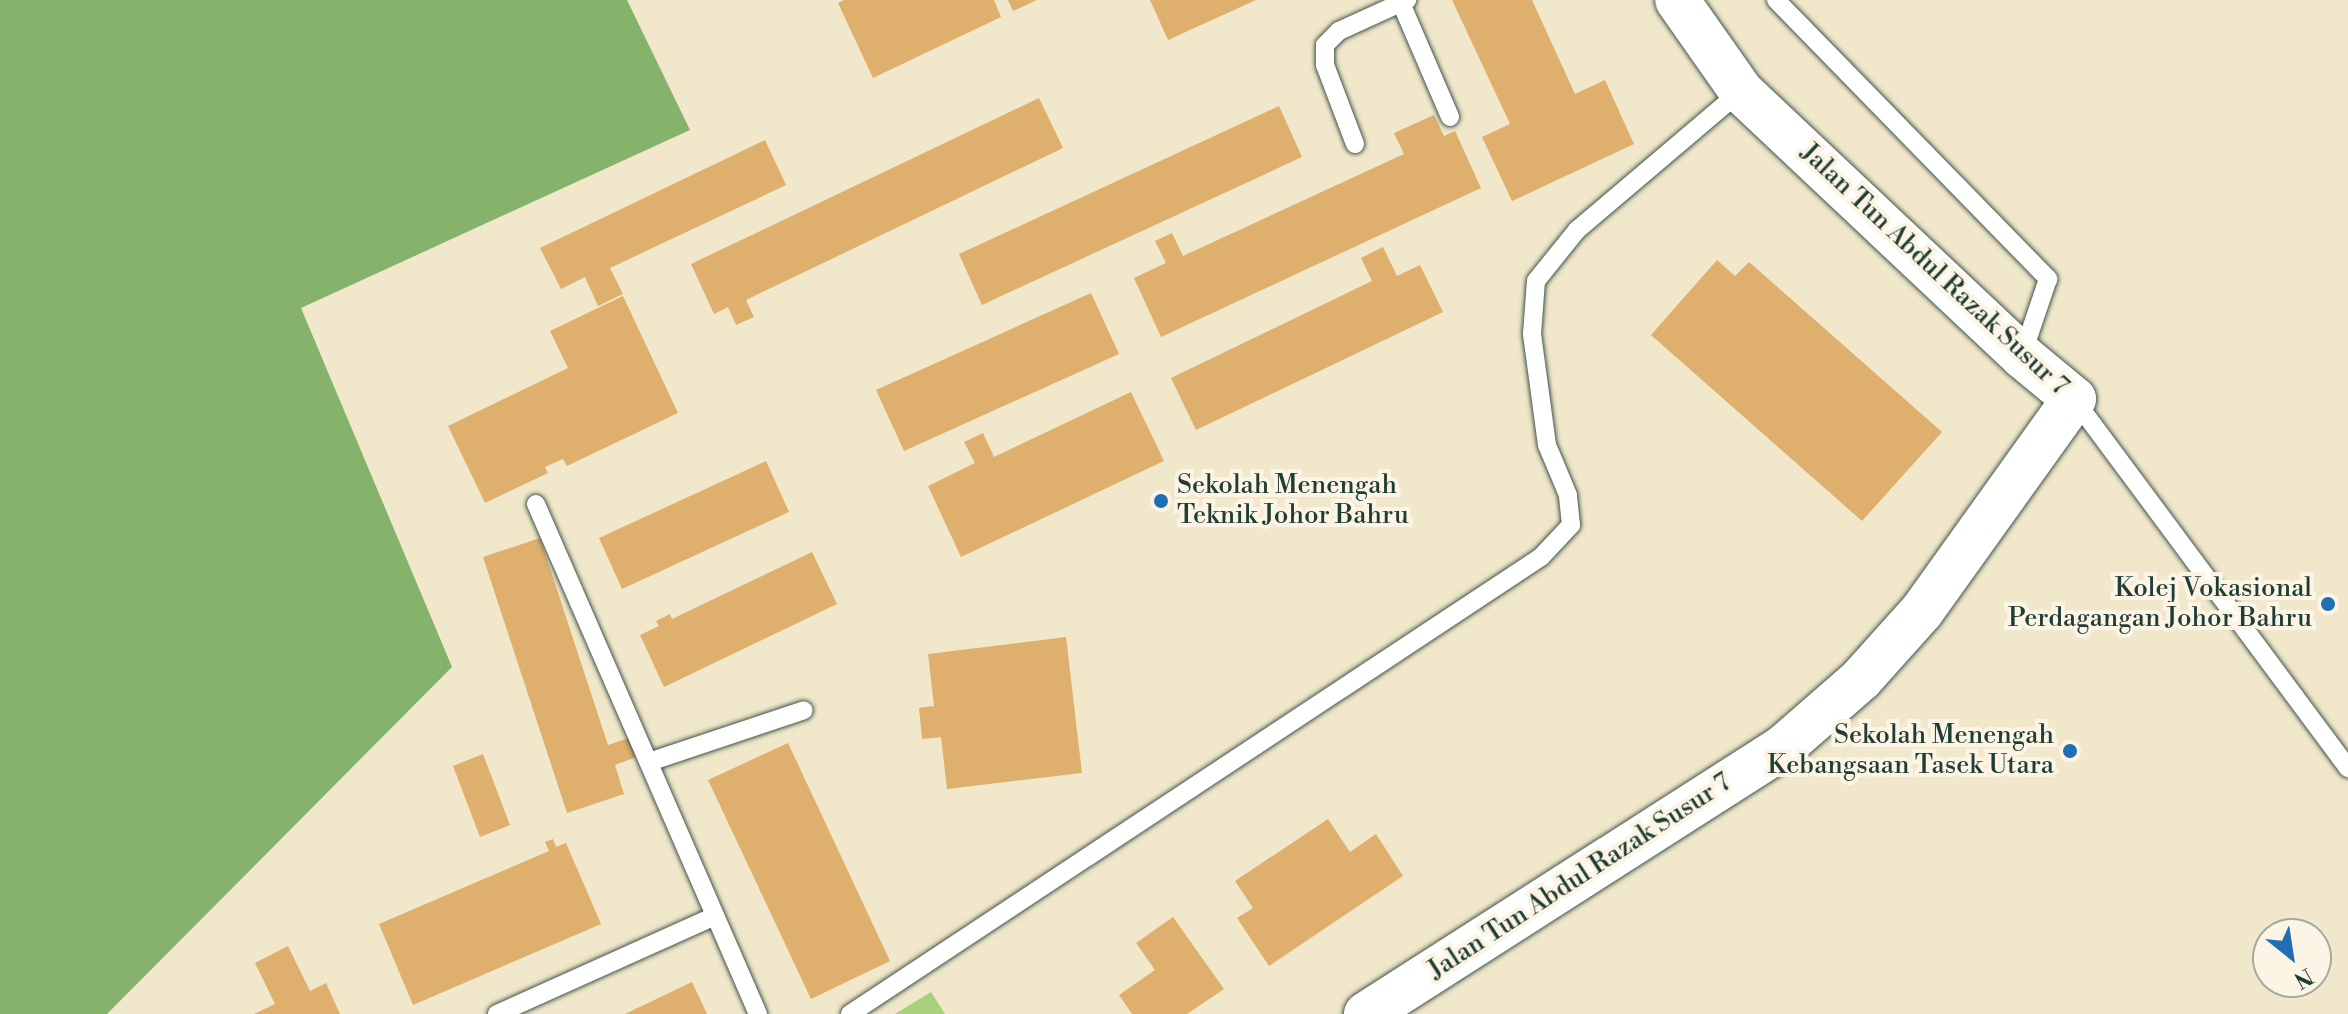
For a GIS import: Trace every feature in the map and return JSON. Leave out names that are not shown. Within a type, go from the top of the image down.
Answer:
[{"type":"street","name":"Jalan Tun Abdul Razak Susur 7","points":[[1366,1014],[1782,748],[1861,679],[1922,611],[2074,399],[2022,356],[1741,91],[1677,0]]},
{"type":"lane","points":[[1776,0],[2048,279],[2022,356]]},
{"type":"lane","points":[[1355,144],[1325,65],[1325,45],[1339,31],[1404,2],[1450,117]]},
{"type":"lane","points":[[850,1014],[1541,557],[1571,525],[1568,495],[1545,432],[1532,334],[1536,281],[1577,230],[1741,91]]},
{"type":"lane","points":[[2074,399],[2348,768]]},
{"type":"lane","points":[[536,504],[758,1014]]},
{"type":"lane","points":[[649,762],[804,710]]},
{"type":"lane","points":[[497,1014],[715,916]]},
{"type":"green space","points":[[0,0],[627,0],[690,130],[301,308],[452,667],[107,1014],[0,1014]]},
{"type":"green space","points":[[931,992],[945,1014],[895,1014]]},
{"type":"building","points":[[844,0],[994,0],[1001,17],[873,78],[838,3]]},
{"type":"building","points":[[1008,0],[1037,0],[1013,11]]},
{"type":"building","points":[[1150,0],[1256,0],[1168,40]]},
{"type":"building","points":[[1452,0],[1532,0],[1575,94],[1605,80],[1634,144],[1512,201],[1482,137],[1510,124]]},
{"type":"building","points":[[1039,98],[1063,148],[746,300],[754,317],[736,325],[728,307],[714,314],[691,264]]},
{"type":"building","points":[[1279,106],[1302,157],[982,305],[959,254]]},
{"type":"building","points":[[1434,115],[1444,136],[1455,131],[1481,188],[1161,337],[1134,278],[1166,263],[1155,241],[1172,233],[1183,256],[1404,154],[1394,133]]},
{"type":"building","points":[[765,140],[786,185],[610,268],[623,294],[598,306],[585,277],[561,289],[540,248]]},
{"type":"building","points":[[1383,247],[1397,276],[1420,265],[1443,312],[1196,430],[1171,378],[1372,281],[1361,258]]},
{"type":"building","points":[[1717,260],[1735,276],[1749,262],[1942,432],[1862,521],[1651,335]]},
{"type":"building","points":[[1091,293],[1119,354],[904,451],[876,390]]},
{"type":"building","points":[[623,296],[678,413],[567,466],[563,459],[545,467],[548,473],[485,503],[448,426],[568,368],[550,331]]},
{"type":"building","points":[[1131,392],[1164,461],[961,557],[928,486],[975,463],[964,442],[983,433],[994,457]]},
{"type":"building","points":[[766,461],[789,512],[622,589],[599,538]]},
{"type":"building","points":[[540,538],[608,745],[629,738],[636,757],[615,765],[624,794],[567,813],[483,557]]},
{"type":"building","points":[[812,552],[837,604],[664,687],[640,635],[659,626],[656,621],[670,614],[672,619]]},
{"type":"building","points":[[1066,637],[1082,773],[947,789],[941,737],[922,739],[919,708],[934,706],[928,654]]},
{"type":"building","points":[[788,743],[890,961],[811,999],[708,780]]},
{"type":"building","points":[[483,754],[510,825],[480,837],[453,766]]},
{"type":"building","points":[[1328,819],[1350,852],[1376,834],[1403,876],[1269,966],[1237,918],[1253,908],[1235,881]]},
{"type":"building","points":[[553,839],[556,847],[566,843],[601,924],[413,1005],[379,924],[549,851],[545,842]]},
{"type":"building","points":[[1173,917],[1224,989],[1187,1014],[1132,1014],[1119,995],[1155,970],[1136,943]]},
{"type":"building","points":[[288,946],[310,991],[326,983],[340,1014],[254,1014],[275,1004],[255,963]]},
{"type":"building","points":[[692,982],[707,1014],[625,1014]]},
{"type":"place","name":"Sekolah Menengah Teknik Johor Bahru","points":[[1161,501]]},
{"type":"place","name":"Kolej Vokasional Perdagangan Johor Bahru","points":[[2328,604]]},
{"type":"place","name":"Sekolah Menengah Kebangsaan Tasek Utara","points":[[2070,751]]}]
